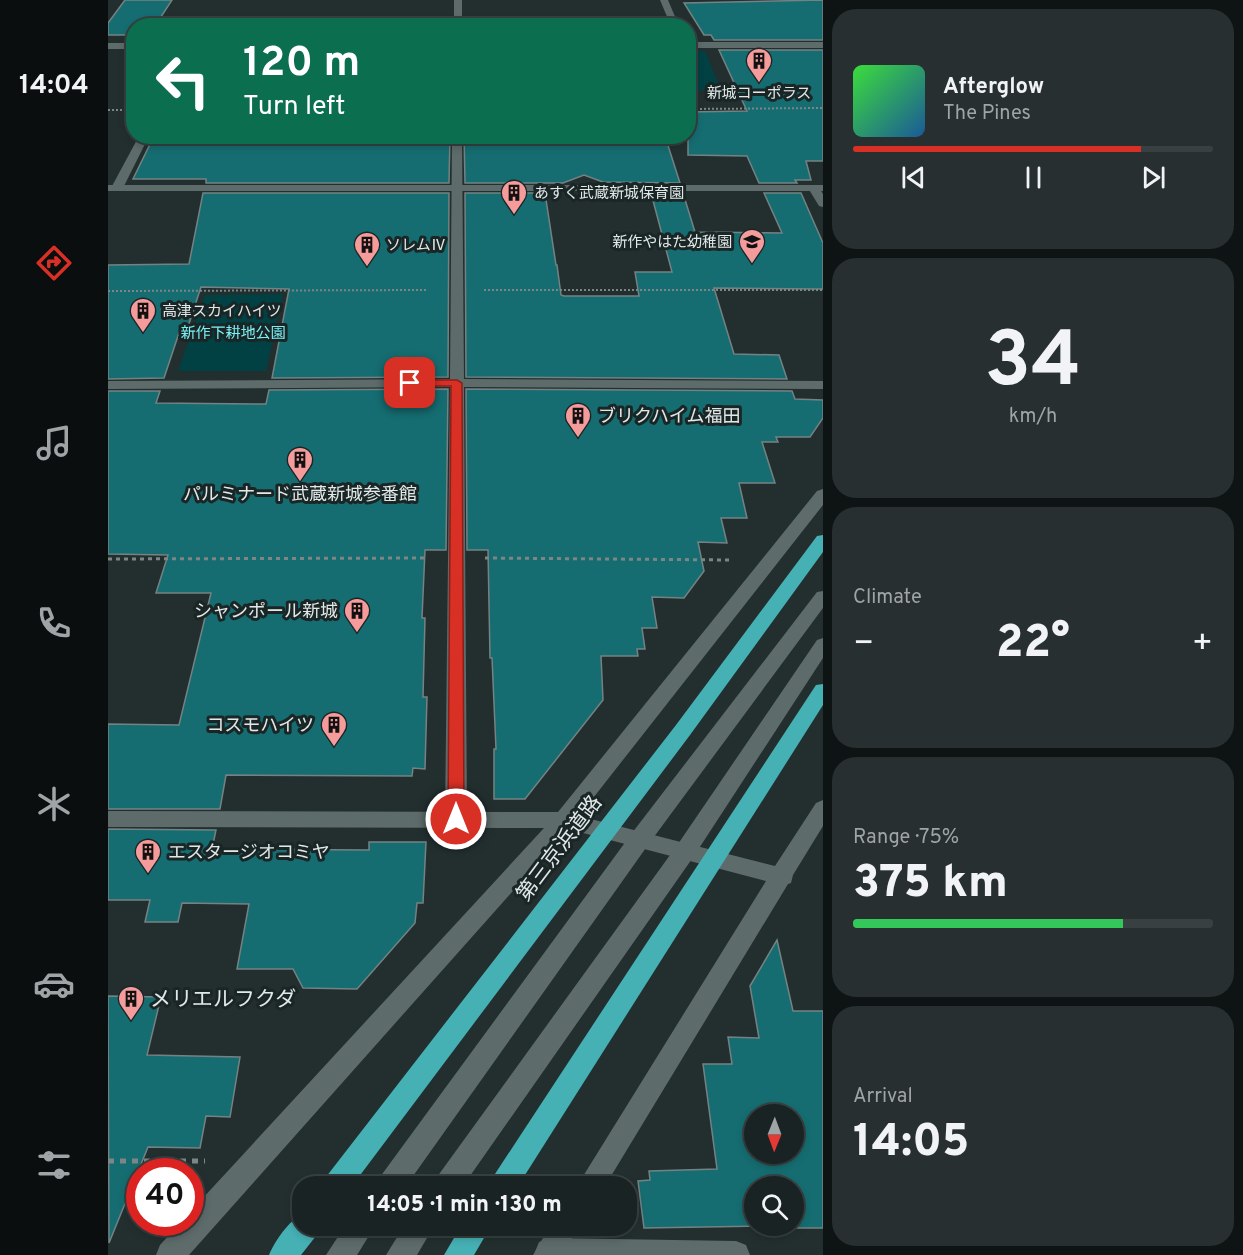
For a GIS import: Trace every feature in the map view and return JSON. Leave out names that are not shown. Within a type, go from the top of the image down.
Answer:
[{"type":"highway","name":"第三京浜道路","points":[[344,1176],[690,721],[823,540]]},
{"type":"highway","points":[[509,1176],[823,690]]},
{"type":"highway","points":[[283,1255],[298,1236]]},
{"type":"highway","points":[[458,1255],[470,1236]]},
{"type":"street","points":[[458,0],[458,18]]},
{"type":"street","points":[[664,0],[672,18]]},
{"type":"street","points":[[696,45],[823,45]]},
{"type":"street","points":[[108,46],[126,46]]},
{"type":"street","points":[[112,188],[139,144]]},
{"type":"street","points":[[456,819],[457,144]]},
{"type":"street","points":[[112,188],[818,188],[823,204]]},
{"type":"street","points":[[108,385],[457,383],[823,385]]},
{"type":"street","points":[[170,1255],[564,820],[823,494]]},
{"type":"street","points":[[397,1176],[640,838],[823,596]]},
{"type":"street","points":[[454,1176],[686,850],[823,644]]},
{"type":"street","points":[[596,1176],[823,810]]},
{"type":"street","points":[[108,819],[564,820],[783,876]]},
{"type":"street","points":[[340,1255],[354,1236]]},
{"type":"street","points":[[400,1255],[413,1236]]},
{"type":"street","points":[[548,1253],[559,1236]]},
{"type":"street","points":[[548,1253],[736,1255]]},
{"type":"path","points":[[696,109],[823,108]]},
{"type":"path","points":[[108,110],[126,110]]},
{"type":"path","points":[[108,291],[823,290]]},
{"type":"path","points":[[108,1161],[212,1161]]},
{"type":"green space","points":[[696,51],[705,51],[721,90],[696,90]]},
{"type":"green space","name":"新作下耕地公園","points":[[283,294],[266,371],[178,371],[205,295]]},
{"type":"building","points":[[125,0],[172,0],[160,18],[126,18],[126,35],[108,35],[108,23]]},
{"type":"building","points":[[823,0],[823,40],[714,40],[711,35],[704,35],[696,18],[693,18],[684,3]]},
{"type":"building","points":[[719,50],[823,50],[823,161],[806,161],[811,180],[795,180],[797,183],[759,183],[747,156],[688,155],[688,144],[696,144],[696,112],[747,111]]},
{"type":"building","points":[[150,144],[450,144],[449,183],[206,183],[206,179],[133,179]]},
{"type":"building","points":[[464,144],[668,144],[680,183],[603,182],[584,175],[563,183],[465,183]]},
{"type":"building","points":[[203,193],[449,193],[448,377],[272,378],[289,289],[201,287],[186,333],[179,333],[164,378],[108,379],[108,265],[189,264]]},
{"type":"building","points":[[465,193],[545,193],[561,295],[639,296],[635,272],[672,272],[651,193],[683,193],[695,232],[782,233],[764,193],[801,193],[823,243],[823,289],[714,288],[734,354],[779,355],[787,379],[466,377]]},
{"type":"building","points":[[448,389],[446,550],[425,550],[422,618],[425,618],[423,697],[427,697],[425,769],[413,768],[412,776],[226,775],[220,809],[108,809],[108,724],[179,725],[211,593],[156,593],[168,555],[108,554],[108,391],[160,391],[156,403],[266,404],[269,390]]},
{"type":"building","points":[[466,389],[792,391],[795,399],[823,400],[823,418],[810,437],[776,437],[778,442],[762,442],[775,483],[739,483],[747,518],[721,518],[727,543],[698,542],[704,571],[684,598],[652,597],[657,628],[642,628],[645,649],[637,649],[638,656],[601,656],[603,700],[525,799],[494,799],[494,749],[496,749],[492,658],[490,658],[488,550],[467,550]]},
{"type":"building","points":[[108,829],[216,830],[212,849],[369,850],[369,842],[426,842],[423,903],[417,903],[415,923],[357,989],[303,988],[293,969],[237,969],[249,904],[182,903],[178,922],[145,922],[150,900],[108,900]]},
{"type":"building","points":[[777,940],[793,1011],[823,1011],[823,1228],[804,1228],[804,1176],[744,1176],[744,1226],[644,1228],[638,1181],[650,1180],[649,1171],[717,1169],[703,1064],[732,1064],[728,1037],[759,1038],[750,986]]},
{"type":"building","points":[[108,996],[161,997],[147,1055],[240,1057],[230,1117],[206,1116],[200,1148],[148,1147],[144,1158],[126,1158],[126,1201],[109,1243]]},
{"type":"place","name":"新城コーポラス","points":[[759,84]]},
{"type":"place","name":"あすく武蔵新城保育園","points":[[514,216]]},
{"type":"place","name":"新作やはた幼稚園","points":[[752,265]]},
{"type":"place","name":"ソレムⅣ","points":[[367,268]]},
{"type":"place","name":"高津スカイハイツ","points":[[143,334]]},
{"type":"place","name":"ブリクハイム福田","points":[[578,439]]},
{"type":"place","name":"パルミナード武蔵新城参番館","points":[[300,483]]},
{"type":"place","name":"シャンポール新城","points":[[357,634]]},
{"type":"place","name":"コスモハイツ","points":[[334,748]]},
{"type":"place","name":"エスタージオコミヤ","points":[[148,875]]},
{"type":"place","name":"メリエルフクダ","points":[[131,1022]]},
{"type":"route","points":[[410,383],[457,383],[456,819]]}]
